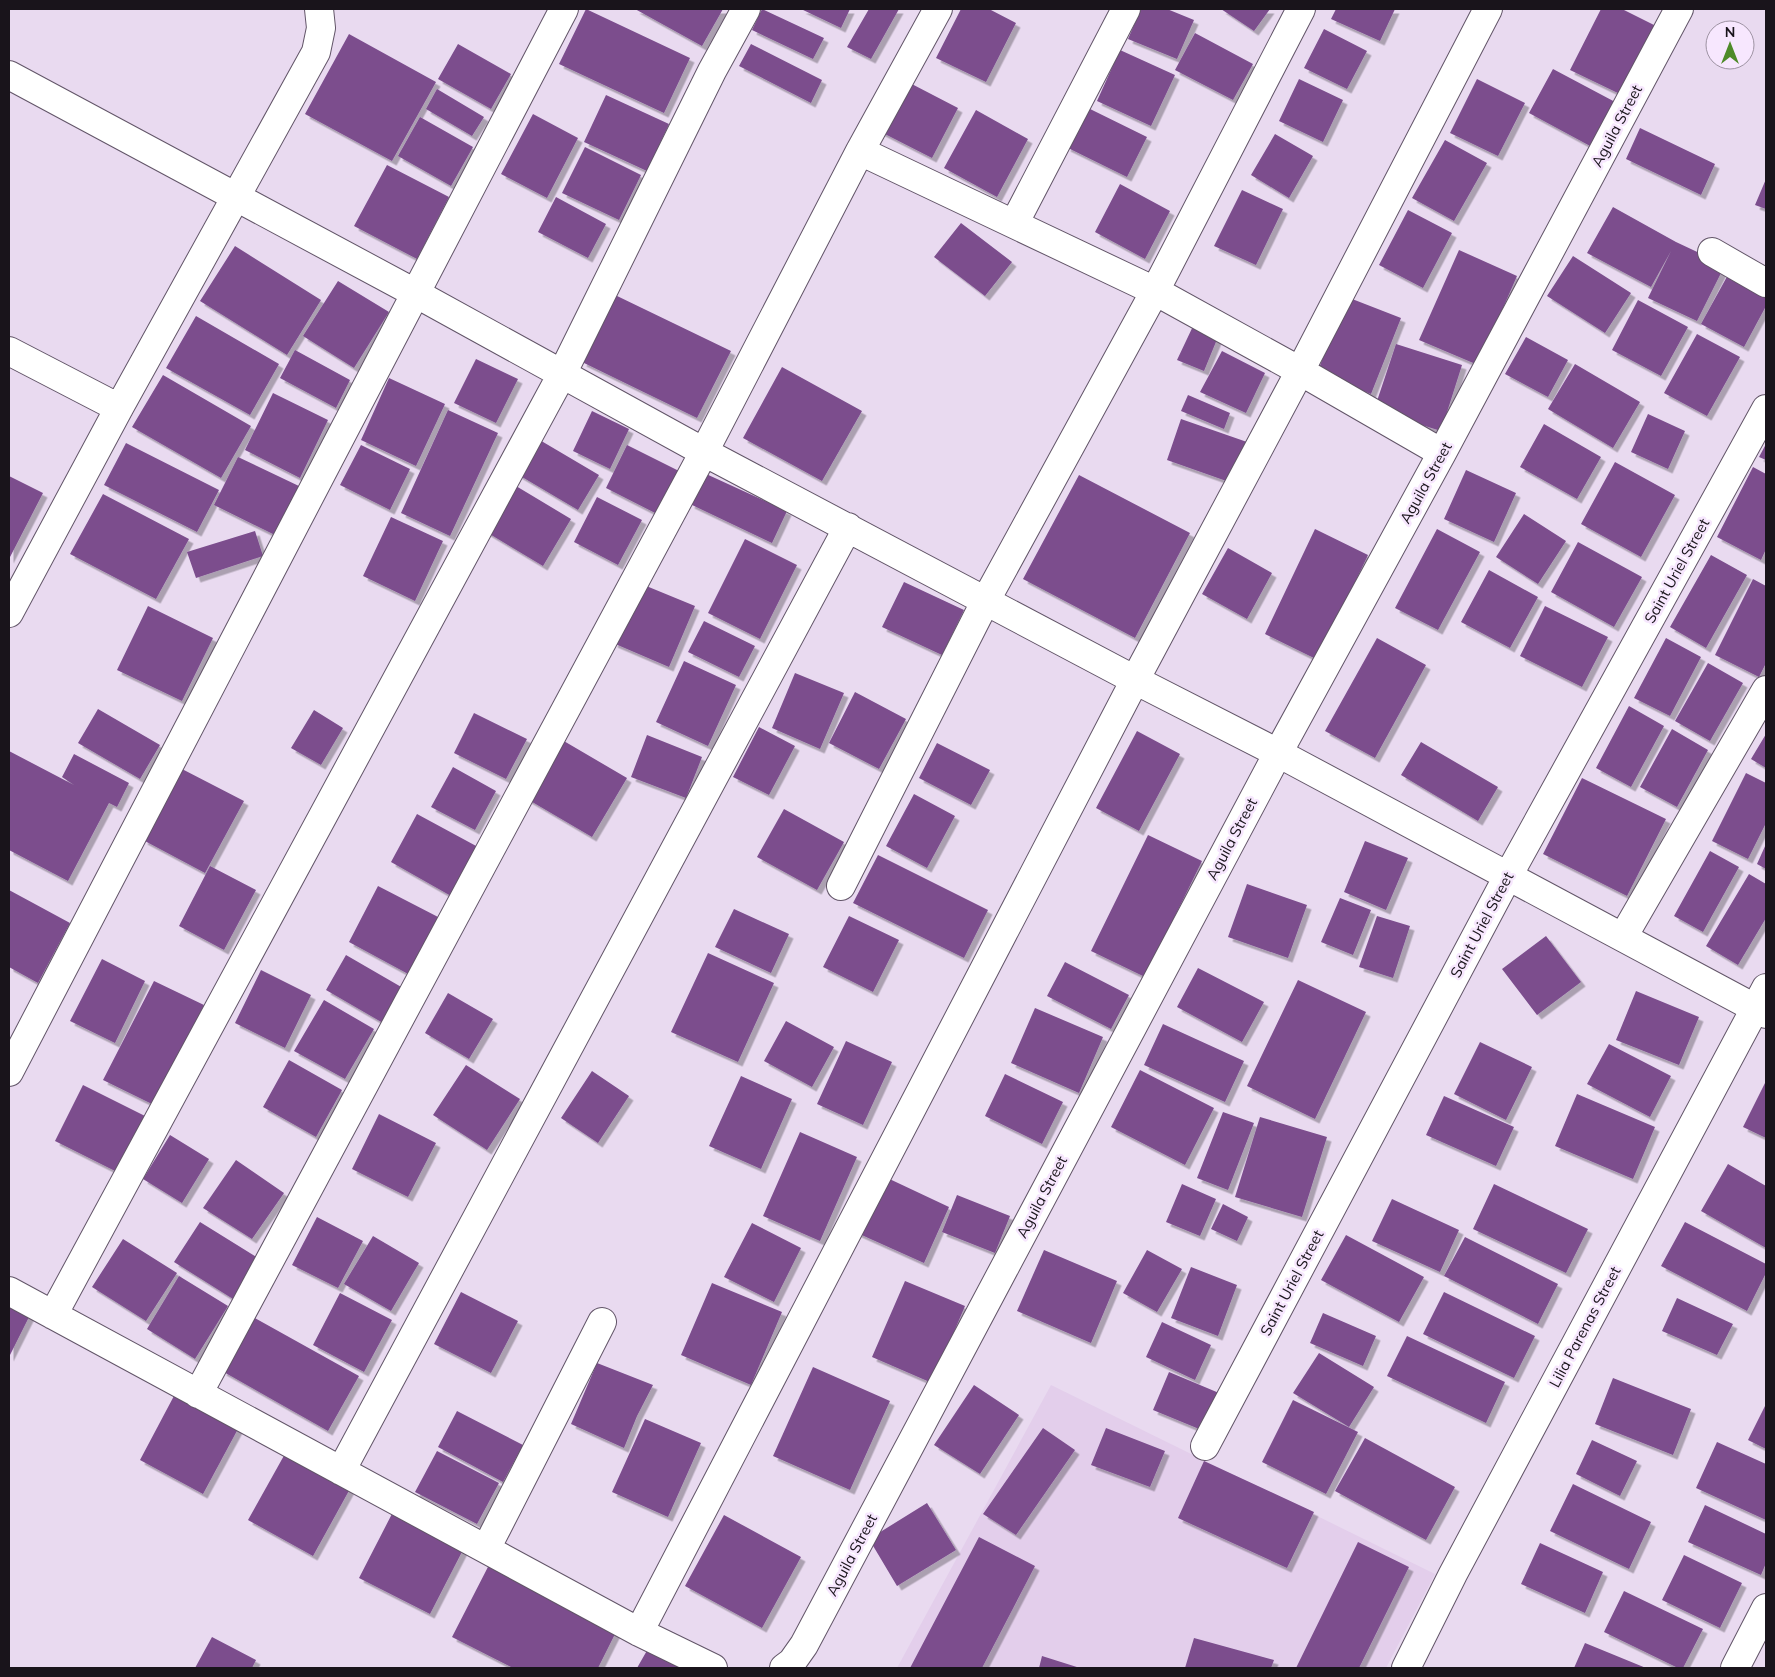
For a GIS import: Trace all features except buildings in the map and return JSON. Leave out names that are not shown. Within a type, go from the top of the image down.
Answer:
[{"type":"street","points":[[9,614],[119,408],[316,52],[321,28],[319,9]]},
{"type":"street","points":[[9,1072],[564,9]]},
{"type":"street","points":[[52,1315],[562,374],[712,71],[746,9]]},
{"type":"street","points":[[198,1394],[704,452],[860,151],[938,9]]},
{"type":"street","points":[[1014,224],[1126,9]]},
{"type":"street","points":[[841,886],[986,600],[1155,291],[1301,9]]},
{"type":"street","points":[[640,1632],[1135,680],[1300,370],[1488,9]]},
{"type":"street","name":"Aguila Street","points":[[784,1668],[792,1662],[804,1645],[1278,753],[1442,453],[1679,9]]},
{"type":"street","points":[[9,75],[415,293],[704,452],[1135,680],[1278,753],[1623,937],[1763,1003]]},
{"type":"street","points":[[860,151],[1155,291],[1300,370],[1442,453]]},
{"type":"street","points":[[1712,252],[1766,283]]},
{"type":"street","points":[[9,351],[119,408]]},
{"type":"street","name":"Saint Uriel Street","points":[[1205,1446],[1508,876],[1766,409]]},
{"type":"street","points":[[341,1471],[848,527]]},
{"type":"street","points":[[1623,937],[1766,690]]},
{"type":"street","name":"Lilia Parenas Street","points":[[1406,1668],[1453,1574],[1763,1003]]},
{"type":"street","points":[[9,1291],[640,1632],[713,1668]]},
{"type":"street","points":[[486,1549],[602,1322]]},
{"type":"street","points":[[1735,1668],[1766,1608]]},
{"type":"shaded area","points":[[1051,1385],[1435,1574],[1386,1668],[897,1668]]}]
